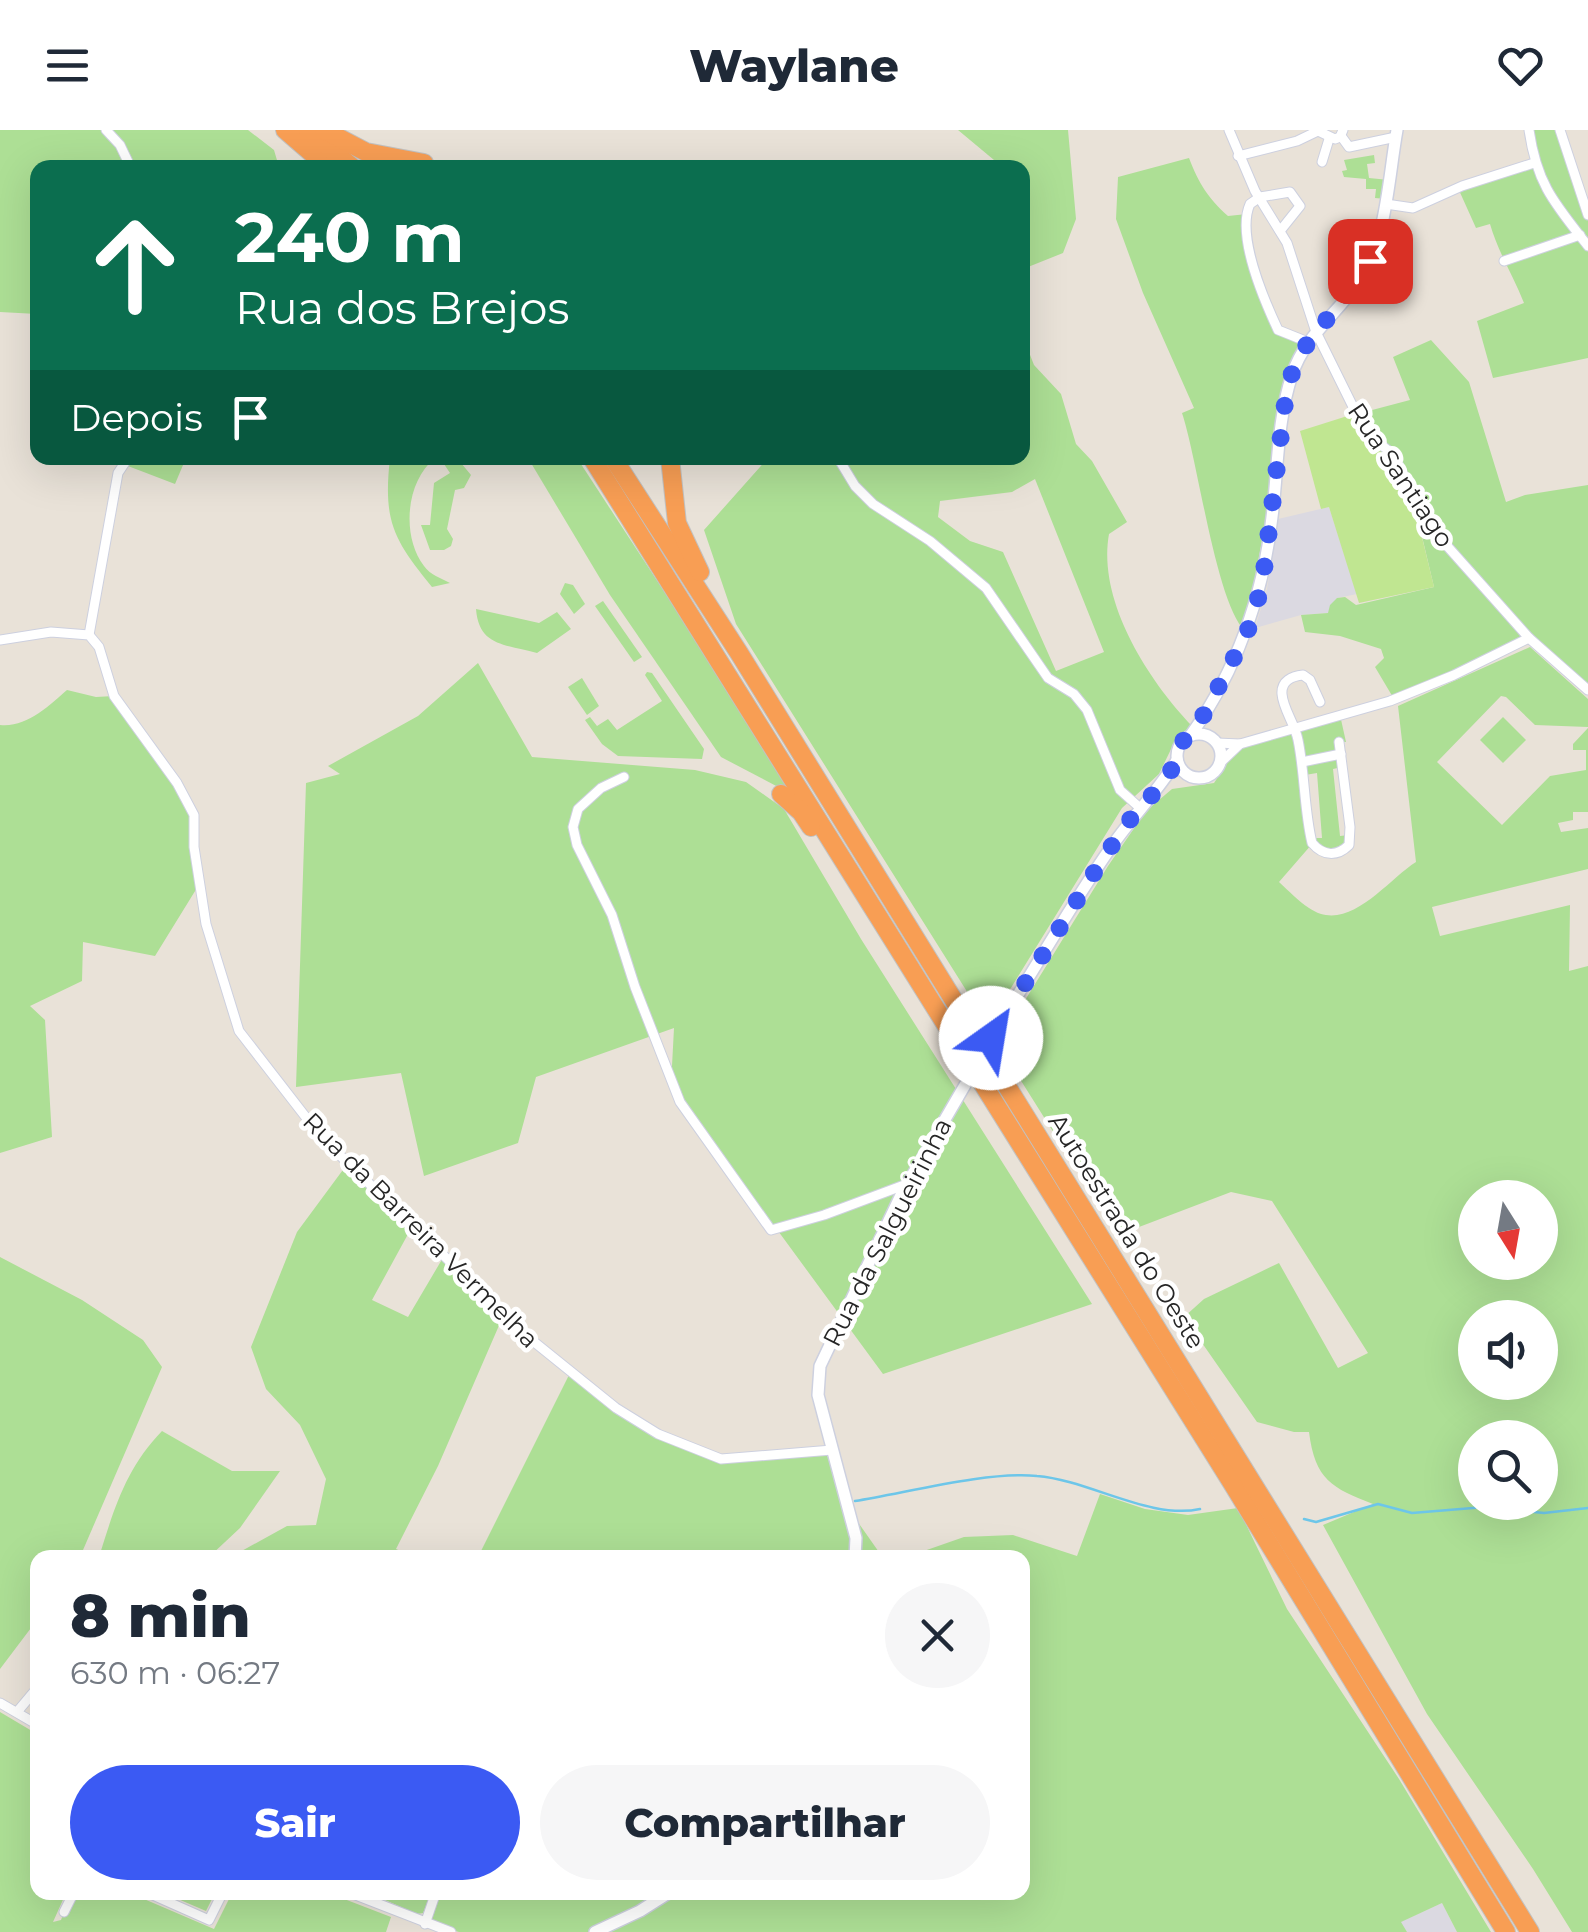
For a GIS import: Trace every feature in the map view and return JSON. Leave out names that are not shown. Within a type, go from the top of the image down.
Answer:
[{"type":"highway","points":[[285,130],[320,160]]},
{"type":"highway","points":[[308,130],[344,160]]},
{"type":"highway","points":[[324,130],[366,152],[405,160]]},
{"type":"highway","name":"Autoestrada do Oeste","points":[[596,465],[1506,1932]]},
{"type":"highway","name":"Autoestrada do Oeste","points":[[617,465],[738,653],[1530,1932]]},
{"type":"highway","points":[[671,465],[677,523],[728,620],[738,653]]},
{"type":"highway","points":[[781,794],[801,812],[876,928],[913,972]]},
{"type":"street","points":[[106,130],[127,160]]},
{"type":"street","name":"Rua Santiago","points":[[1229,130],[1238,156],[1294,260],[1312,337],[1361,423],[1372,438],[1393,454],[1440,538],[1529,638],[1588,690]]},
{"type":"street","points":[[1238,156],[1296,141],[1319,130],[1329,139]]},
{"type":"street","points":[[1529,130],[1534,163],[1553,202],[1588,246]]},
{"type":"street","points":[[1560,130],[1588,215]]},
{"type":"street","points":[[991,1038],[1104,857],[1139,807],[1162,786],[1177,760],[1180,745],[1203,716],[1247,633],[1262,586],[1292,373],[1312,337],[1358,282],[1370,261],[1386,204],[1397,133],[1349,147],[1342,133],[1329,139],[1322,162]]},
{"type":"street","points":[[1386,204],[1413,208],[1462,186],[1534,163]]},
{"type":"street","points":[[1280,231],[1300,206],[1290,192],[1260,197],[1247,210],[1246,225],[1266,304],[1278,330],[1312,337]]},
{"type":"street","points":[[1504,261],[1580,235]]},
{"type":"street","points":[[0,640],[51,632],[89,635],[118,473],[123,465]]},
{"type":"street","points":[[842,465],[873,504],[930,541],[986,588],[1048,678],[1074,694],[1087,710],[1120,790],[1139,807]]},
{"type":"street","name":"Rua da Barreira Vermelha","points":[[89,635],[99,647],[114,696],[177,783],[194,815],[194,846],[206,924],[239,1030],[322,1138],[528,1338],[616,1408],[658,1434],[722,1458],[832,1450]]},
{"type":"street","points":[[1191,735],[1240,744],[1390,701],[1454,676],[1529,638]]},
{"type":"street","points":[[1302,762],[1340,748],[1350,827],[1349,845],[1342,852],[1331,854],[1318,850],[1312,843],[1302,762],[1282,693],[1284,684],[1292,676],[1303,674],[1320,702]]},
{"type":"street","points":[[1203,716],[1220,763]]},
{"type":"street","points":[[1162,786],[1188,775],[1207,777],[1240,744]]},
{"type":"street","points":[[1177,760],[1188,775]]},
{"type":"street","points":[[624,777],[601,788],[578,809],[572,827],[612,915],[680,1102],[770,1230],[908,1184]]},
{"type":"street","name":"Rua da Salgueirinha","points":[[855,1550],[856,1538],[818,1395],[820,1366],[835,1328],[908,1184],[965,1085]]},
{"type":"street","points":[[17,1712],[30,1697]]},
{"type":"street","points":[[0,1703],[30,1720]]},
{"type":"street","points":[[64,1912],[70,1900]]},
{"type":"street","points":[[164,1900],[209,1920],[218,1900]]},
{"type":"street","points":[[367,1900],[451,1932]]},
{"type":"street","points":[[425,1924],[433,1900]]},
{"type":"street","points":[[595,1932],[655,1900]]},
{"type":"shaded area","points":[[1329,507],[1357,594],[1337,598],[1328,613],[1301,615],[1255,628],[1267,589],[1278,519]]},
{"type":"shaded area","points":[[1442,1903],[1457,1932],[1407,1932],[1400,1922]]},
{"type":"green space","points":[[0,130],[248,130],[274,150],[277,160],[30,160],[30,314],[0,312]]},
{"type":"green space","points":[[958,130],[1068,130],[1076,219],[1063,253],[1030,266],[1030,160],[994,160]]},
{"type":"green space","points":[[1529,130],[1560,130],[1588,215],[1588,358],[1493,378],[1477,321],[1524,303],[1490,224],[1476,228],[1458,188],[1534,163]]},
{"type":"green space","points":[[1374,155],[1375,163],[1367,164],[1369,178],[1389,180],[1386,199],[1375,198],[1376,189],[1366,189],[1366,179],[1344,177],[1342,171],[1347,170],[1344,160]]},
{"type":"green space","points":[[1189,158],[1205,190],[1228,216],[1247,214],[1267,306],[1286,336],[1299,344],[1245,631],[1225,592],[1182,413],[1194,408],[1143,293],[1116,219],[1118,177]]},
{"type":"green space","points":[[1431,340],[1469,382],[1506,502],[1588,485],[1588,690],[1529,638],[1394,699],[1375,667],[1384,658],[1381,649],[1340,636],[1305,632],[1301,615],[1328,613],[1337,598],[1345,597],[1356,605],[1434,587],[1420,528],[1428,522],[1357,414],[1410,400],[1393,357]]},
{"type":"green space","points":[[1030,355],[1034,365],[1061,394],[1076,444],[1092,461],[1127,522],[1109,534],[1107,560],[1118,612],[1143,663],[1192,726],[1174,743],[1159,774],[1122,808],[988,1025],[736,624],[704,530],[762,465],[1030,465]],"holes":[[[1035,479],[1104,652],[1056,671],[1003,552],[970,541],[938,517],[940,501],[1012,492]]]},
{"type":"green space","points":[[1360,412],[1361,423],[1393,454],[1429,521],[1420,529],[1434,587],[1359,603],[1329,507],[1321,509],[1300,431]]},
{"type":"green space","points":[[125,465],[183,465],[175,484]]},
{"type":"green space","points":[[389,465],[428,465],[413,494],[412,540],[424,566],[450,583],[432,587],[400,542],[390,514]]},
{"type":"green space","points":[[445,465],[463,465],[471,475],[464,488],[455,490],[447,529],[453,539],[451,546],[430,550],[421,525],[430,525],[434,483],[450,473]]},
{"type":"green space","points":[[532,465],[582,465],[799,798],[721,757],[610,595]]},
{"type":"green space","points":[[565,583],[573,585],[585,604],[574,614],[560,594]]},
{"type":"green space","points":[[603,601],[642,657],[634,662],[595,606]]},
{"type":"green space","points":[[476,609],[539,623],[557,612],[571,629],[537,653],[488,637],[482,631]]},
{"type":"green space","points":[[1530,647],[1588,699],[1588,727],[1535,725],[1501,696],[1437,762],[1502,825],[1550,776],[1586,770],[1586,750],[1573,750],[1573,744],[1588,728],[1588,812],[1573,812],[1573,820],[1558,823],[1561,832],[1588,828],[1588,869],[1432,907],[1440,936],[1570,905],[1569,971],[1588,966],[1588,1932],[1572,1932],[1427,1714],[1323,1525],[1373,1504],[1328,1480],[1316,1461],[1309,1432],[1257,1422],[1184,1317],[1204,1299],[1279,1263],[1338,1368],[1368,1353],[1272,1201],[1231,1192],[1118,1235],[998,1044],[1146,811],[1172,789],[1214,783],[1240,744],[1340,715],[1346,742],[1340,742],[1342,767],[1333,769],[1340,836],[1349,835],[1349,845],[1331,854],[1312,844],[1279,882],[1309,908],[1324,915],[1352,910],[1416,862],[1398,706]],"holes":[[[1317,773],[1322,838],[1312,838],[1305,775]]]},
{"type":"green space","points":[[478,663],[532,757],[695,770],[746,782],[784,809],[861,939],[1092,1304],[883,1374],[671,1085],[674,1028],[536,1077],[518,1143],[424,1176],[401,1073],[296,1087],[306,783],[340,774],[328,766],[418,716]]},
{"type":"green space","points":[[652,673],[704,749],[702,759],[618,756],[602,744],[585,720],[590,717],[597,726],[608,719],[617,730],[662,701],[645,675]]},
{"type":"green space","points":[[582,678],[599,706],[587,715],[568,687]]},
{"type":"green space","points":[[67,690],[96,697],[114,696],[194,815],[200,883],[155,956],[83,942],[82,981],[30,1006],[45,1020],[52,1137],[0,1153],[0,725],[28,719]]},
{"type":"green space","points":[[1503,717],[1526,740],[1503,763],[1480,740]]},
{"type":"green space","points":[[348,1163],[413,1225],[372,1300],[408,1317],[444,1256],[504,1314],[398,1550],[244,1550],[287,1526],[316,1525],[326,1479],[300,1425],[266,1389],[251,1347],[297,1232]]},
{"type":"green space","points":[[0,1257],[82,1300],[143,1340],[162,1367],[83,1550],[30,1550],[30,1629],[0,1669]]},
{"type":"green space","points":[[570,1373],[658,1434],[721,1458],[832,1450],[848,1508],[877,1550],[482,1550]]},
{"type":"green space","points":[[162,1431],[232,1471],[280,1471],[240,1528],[216,1550],[101,1550],[130,1474]]},
{"type":"green space","points":[[1100,1494],[1145,1509],[1188,1515],[1238,1508],[1287,1609],[1399,1779],[1491,1932],[1457,1932],[1442,1903],[1401,1922],[1407,1932],[459,1932],[428,1923],[436,1900],[1030,1900],[1030,1550],[927,1550],[964,1537],[1013,1535],[1077,1556]]},
{"type":"green space","points":[[0,1712],[30,1730],[30,1900],[63,1900],[53,1922],[61,1920],[64,1912],[69,1914],[75,1900],[146,1900],[214,1929],[228,1900],[347,1900],[391,1917],[386,1932],[0,1932]]},
{"type":"green space","points":[[180,1900],[212,1900],[206,1911]]},
{"type":"green space","points":[[385,1900],[428,1900],[423,1913]]},
{"type":"waterway","points":[[855,1501],[1017,1475],[1057,1479],[1161,1509],[1200,1509]]},
{"type":"waterway","points":[[1304,1519],[1316,1522],[1378,1504],[1412,1513],[1485,1507],[1544,1513],[1588,1508]]},
{"type":"route","points":[[991,1038],[1104,857],[1139,807],[1162,786],[1177,760],[1180,745],[1203,716],[1247,633],[1262,586],[1292,373],[1308,342],[1358,282],[1370,261]]}]
